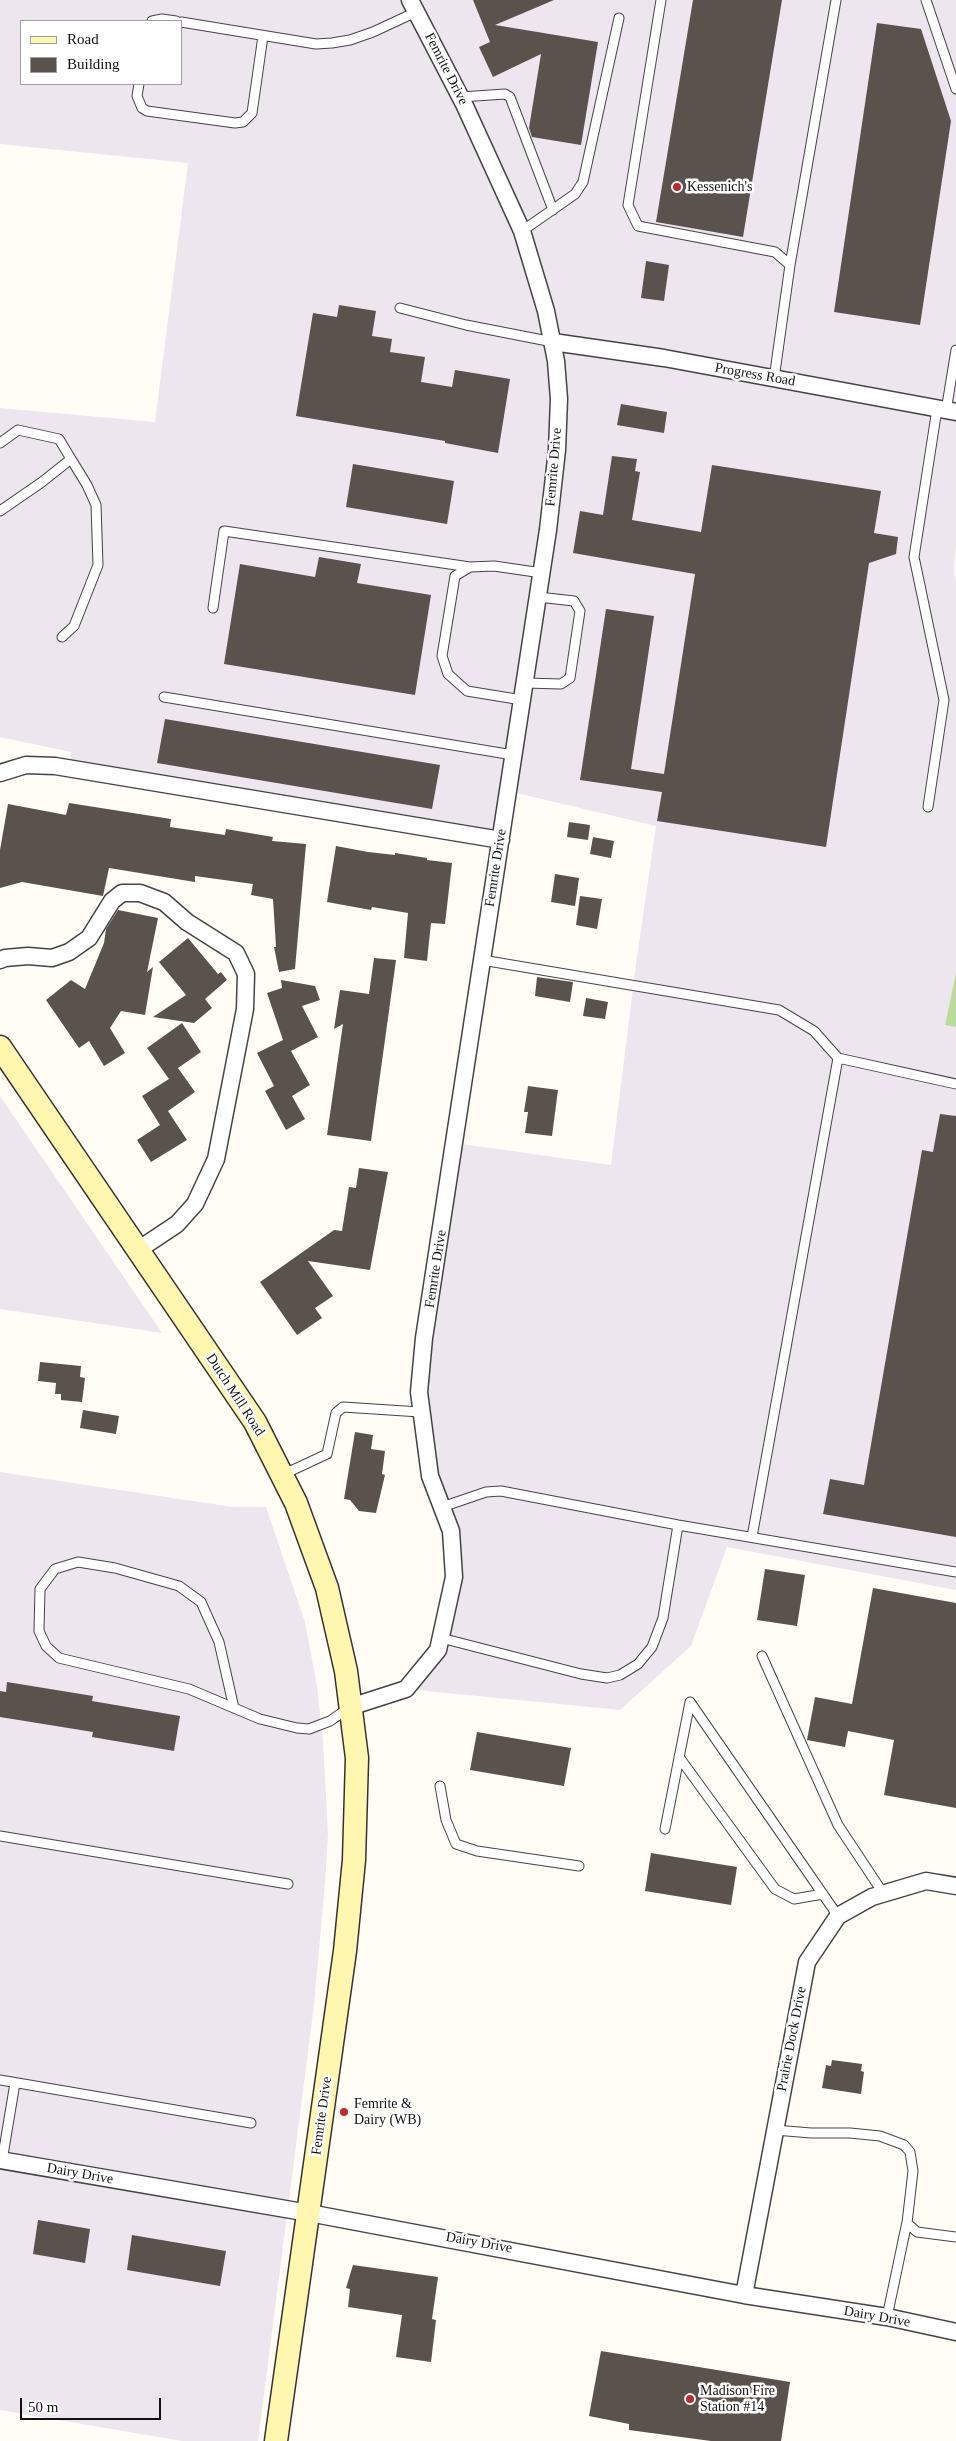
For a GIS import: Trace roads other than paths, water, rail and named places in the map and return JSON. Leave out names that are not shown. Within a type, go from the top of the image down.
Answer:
[{"type":"street","name":"Femrite Drive","points":[[350,1707],[406,1689],[438,1650],[454,1577],[451,1531],[430,1476],[420,1412],[419,1392],[424,1338],[542,573],[557,450],[559,399],[553,342],[546,311],[522,231],[461,97],[413,6]]},
{"type":"street","name":"Progress Road","points":[[553,342],[664,358],[947,411]]},
{"type":"street","points":[[0,772],[26,765],[55,766],[500,840]]},
{"type":"street","points":[[0,960],[28,956],[52,958],[69,952],[89,938],[112,901],[122,893],[140,893],[164,902],[187,922],[236,953],[246,974],[245,1009],[216,1159],[195,1204],[177,1224],[138,1250]]},
{"type":"street","name":"Dutch Mill Road","points":[[0,1047],[255,1422],[296,1503],[327,1588],[346,1671],[357,1758],[358,1790]]},
{"type":"street","name":"Femrite Drive","points":[[276,2441],[344,1951],[354,1860],[358,1790]]},
{"type":"street","name":"Prairie Dock Drive","points":[[744,2295],[807,1962],[838,1916],[872,1897],[926,1881],[956,1886]]},
{"type":"street","name":"Dairy Drive","points":[[1,2161],[309,2213],[744,2295],[887,2317],[956,2332]]},
{"type":"lane","points":[[661,0],[628,205],[638,226],[775,252],[790,265]]},
{"type":"lane","points":[[774,379],[790,265],[836,0]]},
{"type":"lane","points":[[926,0],[956,89]]},
{"type":"lane","points":[[182,22],[316,44],[332,44],[373,32],[413,6]]},
{"type":"lane","points":[[522,231],[575,194],[583,182],[619,18]]},
{"type":"lane","points":[[139,85],[137,96],[142,108],[147,111],[235,123],[243,122],[252,113],[264,36]]},
{"type":"lane","points":[[461,97],[505,94],[510,97],[553,210]]},
{"type":"lane","points":[[400,308],[466,325],[553,342]]},
{"type":"lane","points":[[928,807],[944,700],[914,557],[947,411],[956,350]]},
{"type":"lane","points":[[0,443],[18,430],[59,439],[96,505],[98,565],[74,626],[62,637]]},
{"type":"lane","points":[[0,511],[71,459]]},
{"type":"lane","points":[[213,608],[224,531],[470,566],[494,566],[542,573]]},
{"type":"lane","points":[[470,566],[455,576],[442,656],[448,674],[467,691],[522,700]]},
{"type":"lane","points":[[525,683],[561,684],[570,678],[580,610],[574,601],[538,597]]},
{"type":"lane","points":[[164,697],[513,755]]},
{"type":"lane","points":[[482,960],[779,1010],[814,1031],[838,1058],[956,1084]]},
{"type":"lane","points":[[752,1537],[838,1058]]},
{"type":"lane","points":[[282,1475],[327,1454],[336,1413],[343,1407],[420,1412]]},
{"type":"lane","points":[[442,1507],[486,1492],[501,1492],[678,1525],[956,1572]]},
{"type":"lane","points":[[441,1638],[581,1674],[607,1678],[620,1675],[638,1664],[652,1647],[663,1618],[678,1525]]},
{"type":"lane","points":[[234,1708],[219,1642],[201,1602],[179,1586],[115,1568],[78,1562],[56,1569],[40,1589],[39,1631],[46,1646],[59,1658],[189,1689],[234,1708],[260,1718],[309,1729],[330,1721],[350,1707]]},
{"type":"lane","points":[[762,1656],[838,1825],[883,1894]]},
{"type":"lane","points":[[665,1829],[690,1702],[838,1916]]},
{"type":"lane","points":[[679,1757],[775,1889],[794,1899],[823,1894]]},
{"type":"lane","points":[[440,1786],[446,1820],[456,1844],[477,1851],[579,1866]]},
{"type":"lane","points":[[0,1836],[288,1884]]},
{"type":"lane","points":[[0,2080],[251,2123]]},
{"type":"lane","points":[[1,2161],[15,2082]]},
{"type":"lane","points":[[775,2130],[872,2135],[904,2145],[910,2152],[913,2171],[908,2222],[887,2317]]},
{"type":"lane","points":[[908,2222],[917,2232],[956,2238]]},
{"type":"place","name":"Kessenich's","points":[[677,187]]},
{"type":"place","name":"Femrite & Dairy (WB)","points":[[344,2112]]},
{"type":"place","name":"Madison Fire Station #14","points":[[690,2399]]}]
